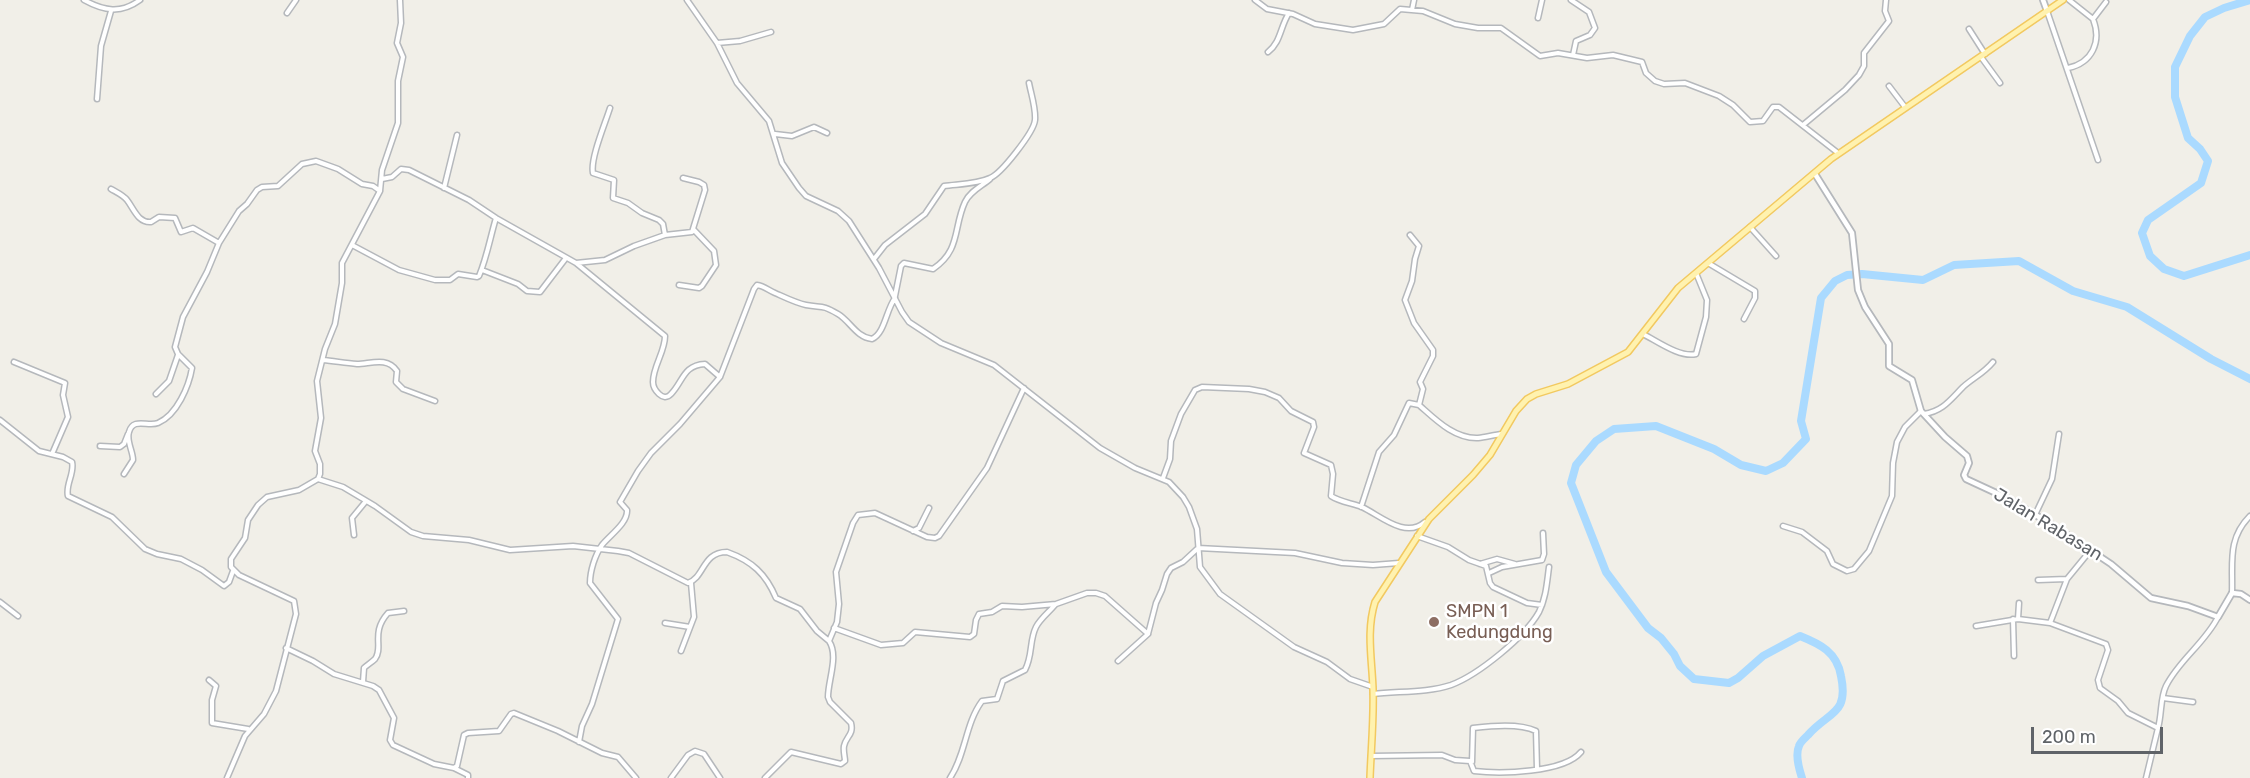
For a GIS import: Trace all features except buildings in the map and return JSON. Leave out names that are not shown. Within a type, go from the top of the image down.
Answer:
[{"type":"main road","points":[[1370,778],[1373,691],[1369,636],[1375,602],[1429,519],[1473,476],[1490,455],[1516,411],[1527,399],[1536,394],[1561,387],[1624,356],[1671,295],[1838,153],[2063,0]]},
{"type":"street","points":[[84,0],[111,11],[130,7],[140,0]]},
{"type":"street","points":[[287,13],[296,0]]},
{"type":"street","points":[[318,479],[320,464],[315,456],[315,446],[321,410],[317,385],[322,360],[335,324],[342,283],[342,263],[380,191],[382,170],[398,123],[398,81],[403,57],[398,43],[401,23],[400,0]]},
{"type":"street","points":[[687,0],[717,44],[737,83],[751,102],[767,117],[775,134],[782,163],[799,188],[806,196],[831,206],[844,215],[874,259],[909,322],[941,343],[994,365],[1101,448],[1135,468],[1162,478],[1177,490],[1189,507],[1197,530],[1200,567],[1205,576],[1230,602],[1294,646],[1327,662],[1350,679],[1373,691],[1444,687],[1461,680],[1505,649],[1528,627],[1542,605],[1549,567]]},
{"type":"street","points":[[1255,0],[1267,9],[1289,13],[1315,24],[1353,30],[1384,24],[1400,9],[1422,11],[1455,24],[1478,28],[1502,28],[1540,56],[1558,52],[1592,58],[1614,55],[1637,59],[1642,62],[1646,73],[1655,81],[1662,84],[1685,83],[1719,96],[1733,105],[1748,121],[1757,123],[1763,121],[1775,106],[1803,124],[1838,153]]},
{"type":"street","points":[[1412,10],[1414,0]]},
{"type":"street","points":[[1538,18],[1542,0]]},
{"type":"street","points":[[1573,55],[1576,41],[1590,35],[1595,28],[1589,12],[1574,0]]},
{"type":"street","points":[[1803,124],[1837,97],[1859,75],[1864,66],[1864,53],[1889,21],[1885,11],[1886,0]]},
{"type":"street","points":[[2043,0],[2098,160]]},
{"type":"street","points":[[2068,68],[2081,64],[2093,51],[2097,38],[2093,19],[2069,0]]},
{"type":"street","points":[[2093,19],[2106,2]]},
{"type":"street","points":[[97,99],[101,46],[111,11]]},
{"type":"street","points":[[1268,52],[1278,42],[1281,27],[1289,13]]},
{"type":"street","points":[[1969,29],[2000,83]]},
{"type":"street","points":[[717,44],[740,41],[771,32]]},
{"type":"street","points":[[579,742],[582,726],[592,704],[618,619],[590,583],[600,548],[626,519],[627,510],[620,502],[638,471],[651,453],[680,424],[720,377],[757,285],[806,305],[825,307],[843,317],[864,338],[872,339],[879,334],[895,297],[901,266],[904,263],[933,269],[950,253],[956,240],[966,201],[972,192],[1000,171],[1034,124],[1035,112],[1029,83]]},
{"type":"street","points":[[1889,86],[1905,107]]},
{"type":"street","points":[[610,108],[594,161],[593,173],[614,180],[613,198],[628,203],[642,213],[659,220],[663,224],[665,235]]},
{"type":"street","points":[[775,134],[792,136],[814,127],[827,133]]},
{"type":"street","points":[[444,188],[457,135]]},
{"type":"street","points":[[100,446],[114,448],[122,446],[128,433],[137,423],[151,424],[161,421],[175,408],[182,397],[192,368],[178,354],[175,347],[183,317],[207,272],[219,243],[239,211],[257,190],[262,187],[278,186],[302,164],[316,161],[380,191]]},
{"type":"street","points":[[382,179],[392,177],[404,168],[469,201],[576,263],[665,336],[664,346],[653,374],[654,389],[661,395],[667,397],[671,395],[680,378],[696,366],[705,364],[720,377]]},
{"type":"street","points":[[1815,174],[1850,229],[1854,242],[1857,278],[1862,301],[1889,344],[1889,366],[1912,380],[1922,412]]},
{"type":"street","points":[[576,263],[605,260],[665,235],[690,233],[694,230],[705,190],[704,185],[683,178]]},
{"type":"street","points":[[874,259],[885,245],[925,214],[944,186],[992,178]]},
{"type":"street","points":[[111,189],[126,199],[136,214],[147,223],[159,217],[176,218],[180,232],[193,228],[219,243]]},
{"type":"street","points":[[352,245],[390,267],[435,280],[450,280],[458,274],[477,277],[487,259],[487,245],[496,218]]},
{"type":"street","points":[[1750,227],[1776,256]]},
{"type":"street","points":[[679,285],[699,288],[716,265],[714,251],[694,230]]},
{"type":"street","points":[[1410,235],[1419,246],[1405,300],[1414,322],[1433,350],[1420,382],[1423,389],[1419,405]]},
{"type":"street","points":[[482,270],[518,284],[527,291],[540,292],[566,258]]},
{"type":"street","points":[[1708,263],[1754,290],[1755,298],[1744,319]]},
{"type":"street","points":[[1643,334],[1680,352],[1693,356],[1696,354],[1706,317],[1707,300],[1696,273]]},
{"type":"street","points":[[156,394],[170,381],[178,354]]},
{"type":"street","points":[[322,360],[358,364],[373,361],[392,365],[397,371],[396,382],[403,389],[435,401]]},
{"type":"street","points":[[14,362],[65,383],[63,395],[68,417],[52,454]]},
{"type":"street","points":[[1783,526],[1807,536],[1828,552],[1833,564],[1846,571],[1854,569],[1867,555],[1891,500],[1893,463],[1901,434],[1922,412],[1937,411],[1945,406],[1963,387],[1993,362]]},
{"type":"street","points":[[1162,478],[1170,459],[1171,441],[1181,414],[1195,390],[1202,387],[1249,389],[1279,398],[1291,411],[1313,422],[1314,427],[1304,454],[1331,465],[1333,474],[1331,496],[1361,507],[1402,528],[1415,528],[1429,519]]},
{"type":"street","points":[[829,641],[839,604],[836,572],[858,515],[875,513],[927,537],[939,536],[987,468],[1024,388]]},
{"type":"street","points":[[1361,507],[1379,452],[1394,435],[1409,403],[1419,405],[1448,429],[1465,436],[1477,438],[1502,434]]},
{"type":"street","name":"Jalan Rabasan","points":[[1922,412],[1967,456],[1968,465],[1964,475],[1966,479],[2007,498],[2035,515],[2111,564],[2151,598],[2188,606],[2218,617]]},
{"type":"street","points":[[0,420],[34,448],[73,463],[67,486],[68,496],[112,517],[145,549],[181,559],[202,570],[224,586],[229,582],[233,571]]},
{"type":"street","points":[[124,474],[133,460],[128,433]]},
{"type":"street","points":[[2035,515],[2052,479],[2059,434]]},
{"type":"street","points":[[227,778],[249,729],[264,714],[276,691],[296,614],[294,601],[233,571],[230,565],[232,555],[244,538],[248,520],[258,505],[267,497],[299,490],[318,479],[343,487],[411,532],[423,536],[469,540],[510,550],[573,546],[600,548],[628,553],[691,583]]},
{"type":"street","points":[[354,535],[352,518],[366,501]]},
{"type":"street","points":[[912,531],[919,528],[929,508]]},
{"type":"street","points":[[2146,778],[2163,698],[2171,678],[2206,635],[2232,593],[2234,540],[2240,525],[2250,516]]},
{"type":"street","points":[[1489,573],[1503,567],[1538,562],[1543,559],[1543,533]]},
{"type":"street","points":[[1417,536],[1448,547],[1486,566],[1492,587],[1527,603],[1542,605]]},
{"type":"street","points":[[1118,661],[1148,634],[1167,573],[1171,568],[1184,562],[1198,548],[1295,553],[1342,563],[1373,565],[1399,563]]},
{"type":"street","points":[[2050,623],[2067,579],[2090,551]]},
{"type":"street","points":[[681,651],[694,614],[691,583],[709,558],[722,552],[731,553],[750,563],[766,576],[776,598],[800,609],[817,631],[829,641],[832,646],[832,659],[828,697],[852,727],[852,733],[844,747],[845,762],[841,764],[791,752],[765,778]]},
{"type":"street","points":[[1479,564],[1497,559],[1505,559],[1517,564]]},
{"type":"street","points":[[2038,580],[2067,579]]},
{"type":"street","points":[[834,628],[881,645],[903,643],[915,632],[970,637],[974,634],[979,614],[992,612],[1002,606],[1056,604],[1087,592],[1105,596],[1148,634]]},
{"type":"street","points":[[2232,593],[2241,594],[2250,600]]},
{"type":"street","points":[[0,602],[18,616]]},
{"type":"street","points":[[2014,656],[2019,603]]},
{"type":"street","points":[[950,778],[955,771],[969,726],[978,706],[982,700],[997,699],[1003,681],[1025,670],[1032,653],[1037,624],[1056,604]]},
{"type":"street","points":[[363,682],[364,668],[375,659],[377,652],[379,624],[388,614],[404,611]]},
{"type":"street","points":[[1976,626],[2016,619],[2050,623],[2107,645],[2108,650],[2098,680],[2100,688],[2118,701],[2128,713],[2158,728]]},
{"type":"street","points":[[665,623],[690,627]]},
{"type":"street","points":[[286,648],[334,674],[363,682],[379,690],[392,711],[394,726],[390,740],[393,745],[434,764],[454,768],[468,775],[468,778]]},
{"type":"street","points":[[209,680],[216,687],[212,700],[212,723],[249,729]]},
{"type":"street","points":[[2163,698],[2193,702]]},
{"type":"street","points":[[454,768],[457,766],[464,735],[499,731],[514,713],[602,753],[618,757],[636,778]]},
{"type":"street","points":[[1537,769],[1536,731],[1497,726],[1473,728],[1472,770],[1476,772],[1537,769],[1571,761],[1581,752]]},
{"type":"street","points":[[671,778],[688,754],[695,751],[704,754],[720,778]]},
{"type":"street","points":[[1371,756],[1442,755],[1455,760],[1469,760],[1472,763]]},
{"type":"waterway","points":[[2250,0],[2205,17],[2190,36],[2175,67],[2175,97],[2188,138],[2200,149],[2208,161],[2201,183],[2148,220],[2142,233],[2150,256],[2164,269],[2184,276],[2250,255]]},
{"type":"waterway","points":[[1802,778],[1797,758],[1800,745],[1840,705],[1843,689],[1836,661],[1821,646],[1800,636],[1763,656],[1729,683],[1694,679],[1680,666],[1661,638],[1648,628],[1606,572],[1571,483],[1576,465],[1596,441],[1614,429],[1656,426],[1714,449],[1741,465],[1766,471],[1783,463],[1806,439],[1801,421],[1821,298],[1835,281],[1847,275],[1862,274],[1923,280],[1954,265],[2019,261],[2073,291],[2127,307],[2211,359],[2250,379]]},
{"type":"place","name":"SMPN 1 Kedungdung","points":[[1434,622]]}]
